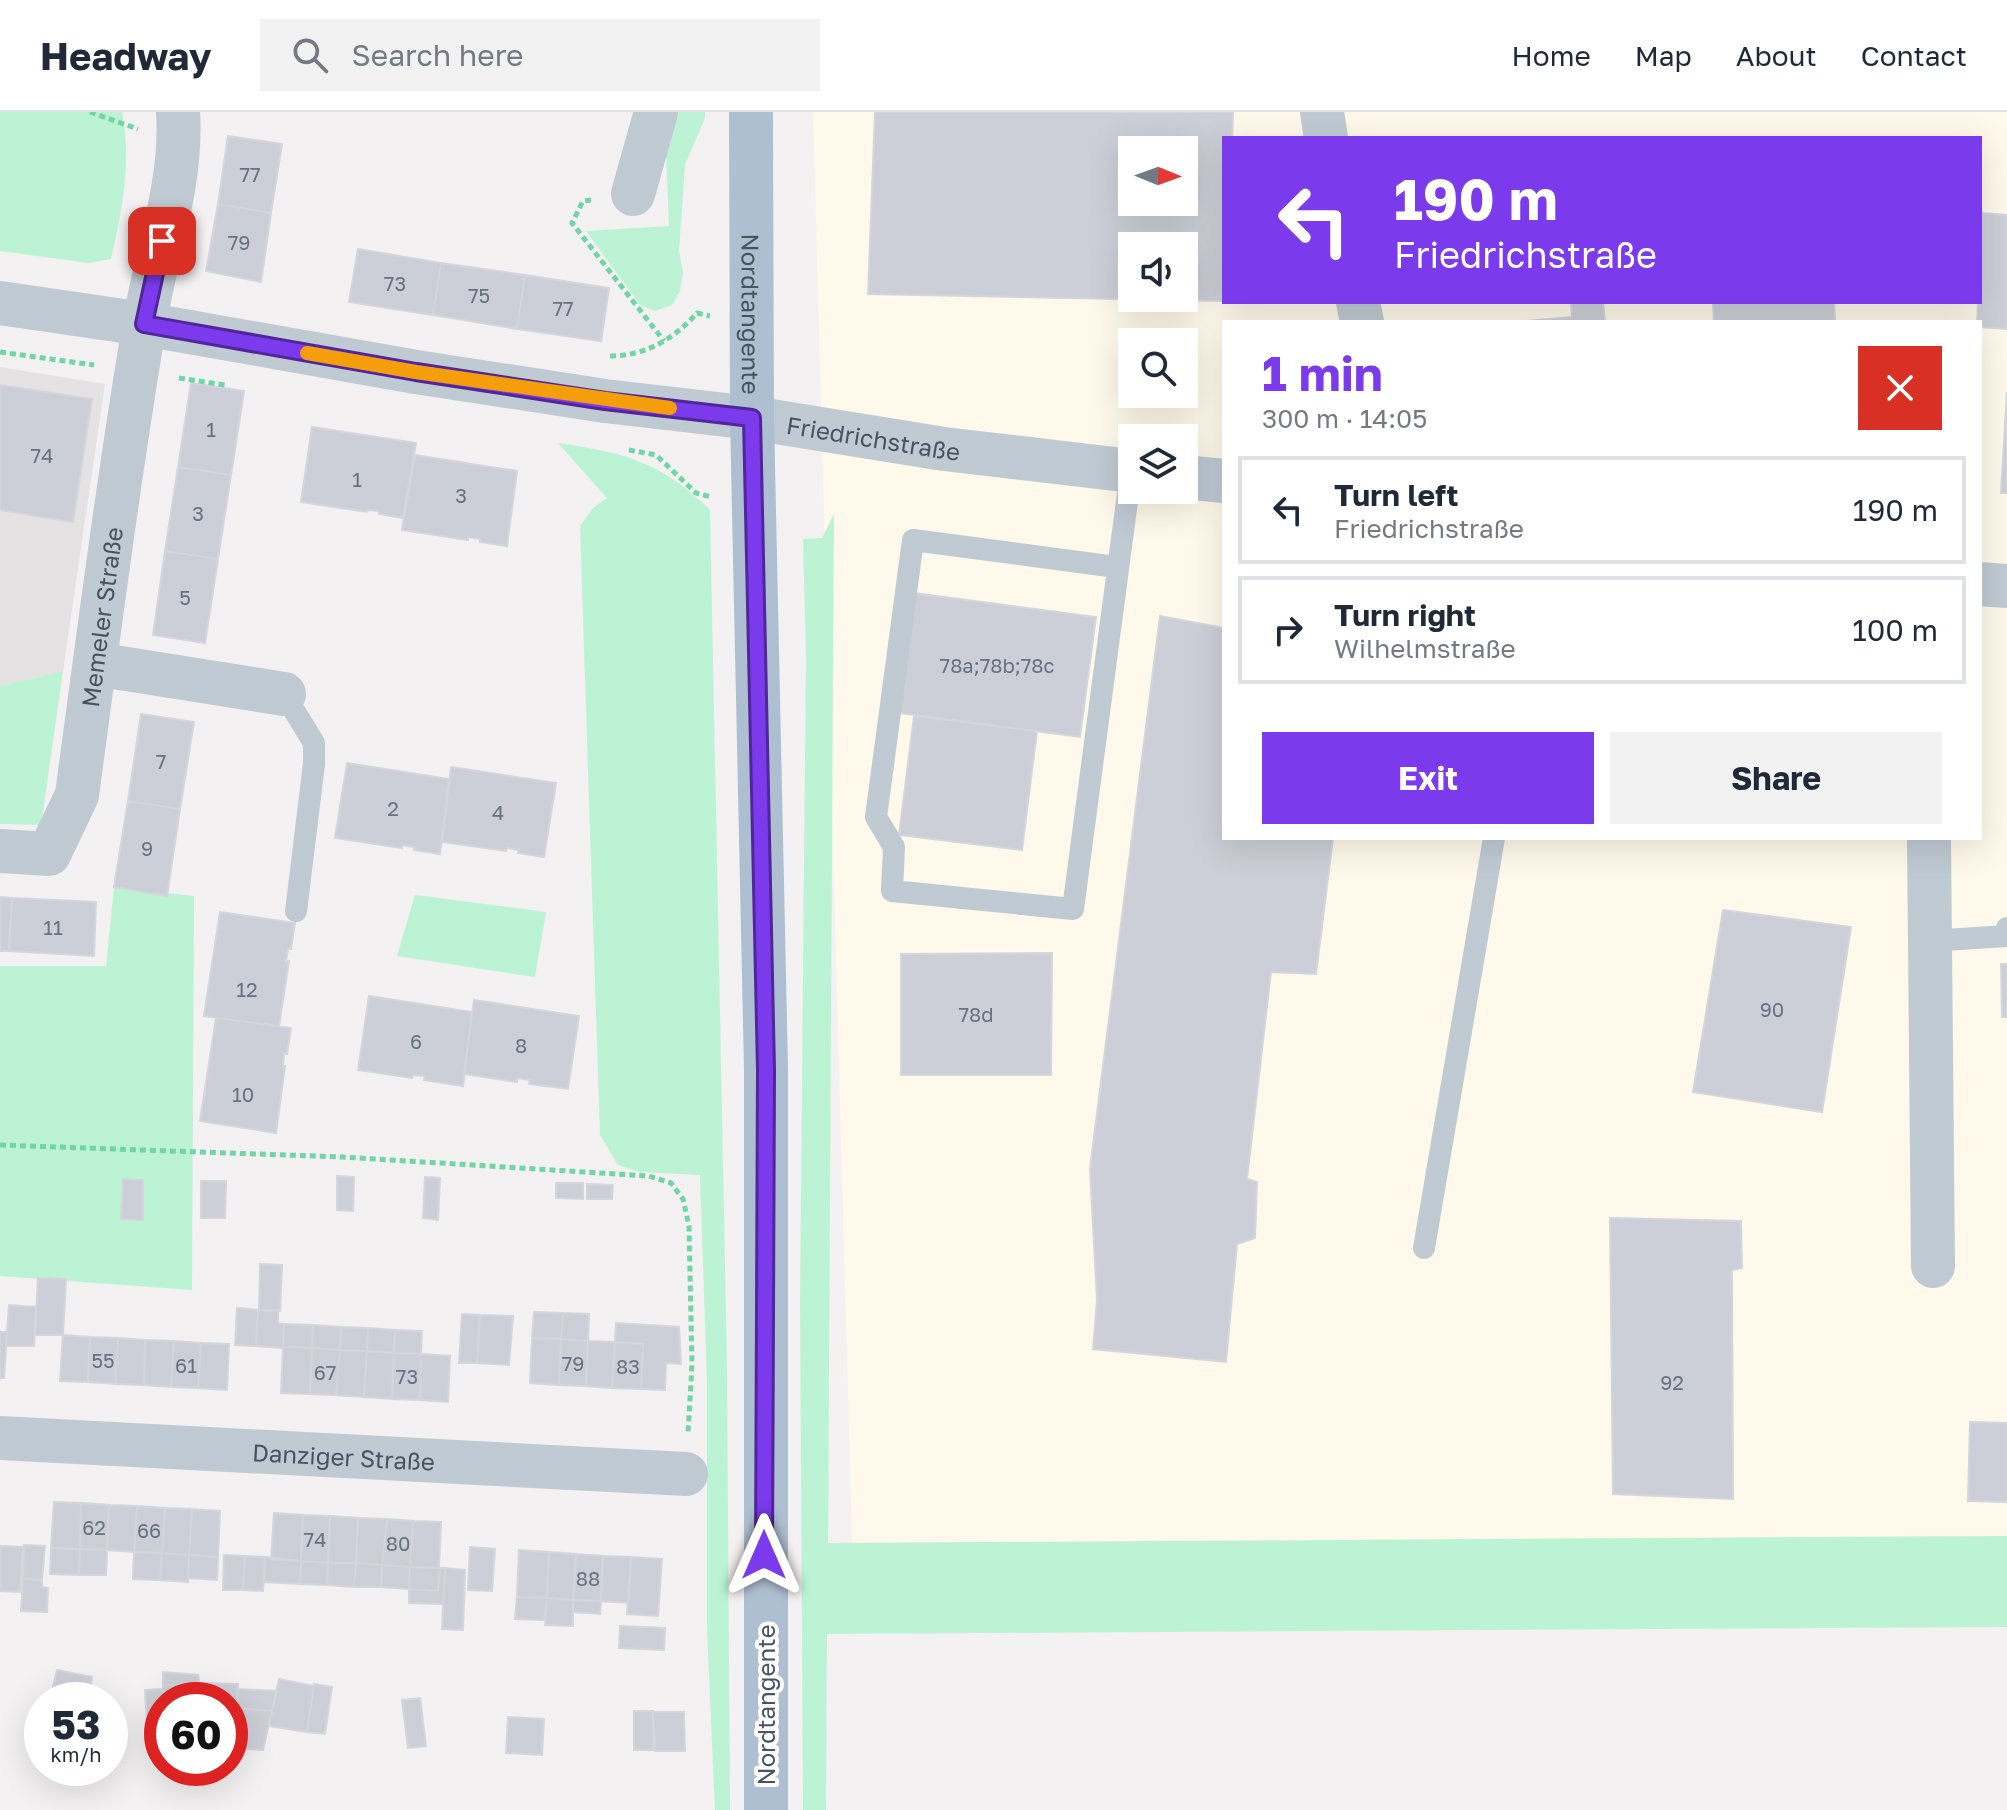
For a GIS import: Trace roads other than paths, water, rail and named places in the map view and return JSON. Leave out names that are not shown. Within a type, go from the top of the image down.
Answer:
[{"type":"main road","name":"Nordtangente","points":[[751,112],[752,418],[766,1070],[766,1810]]},
{"type":"street","name":"Memeler Straße","points":[[0,851],[49,854],[77,795],[144,324],[173,194],[180,144],[178,112]]},
{"type":"street","points":[[633,194],[656,112]]},
{"type":"street","points":[[1322,112],[1326,136]]},
{"type":"street","name":"Friedrichstraße","points":[[0,303],[605,401],[752,418],[944,449],[1118,469]]},
{"type":"street","points":[[1198,478],[1222,481]]},
{"type":"street","points":[[1982,584],[2007,586]]},
{"type":"street","points":[[95,664],[284,694]]},
{"type":"street","points":[[1929,840],[1933,1266]]},
{"type":"street","name":"Danziger Straße","points":[[0,1438],[686,1474]]},
{"type":"lane","points":[[1116,567],[913,540],[876,817],[894,847],[892,891],[1073,909],[1126,504]]},
{"type":"lane","points":[[284,694],[314,743],[296,911]]},
{"type":"lane","points":[[1424,1248],[1494,840]]},
{"type":"lane","points":[[1930,941],[2006,936],[2007,928]]}]
